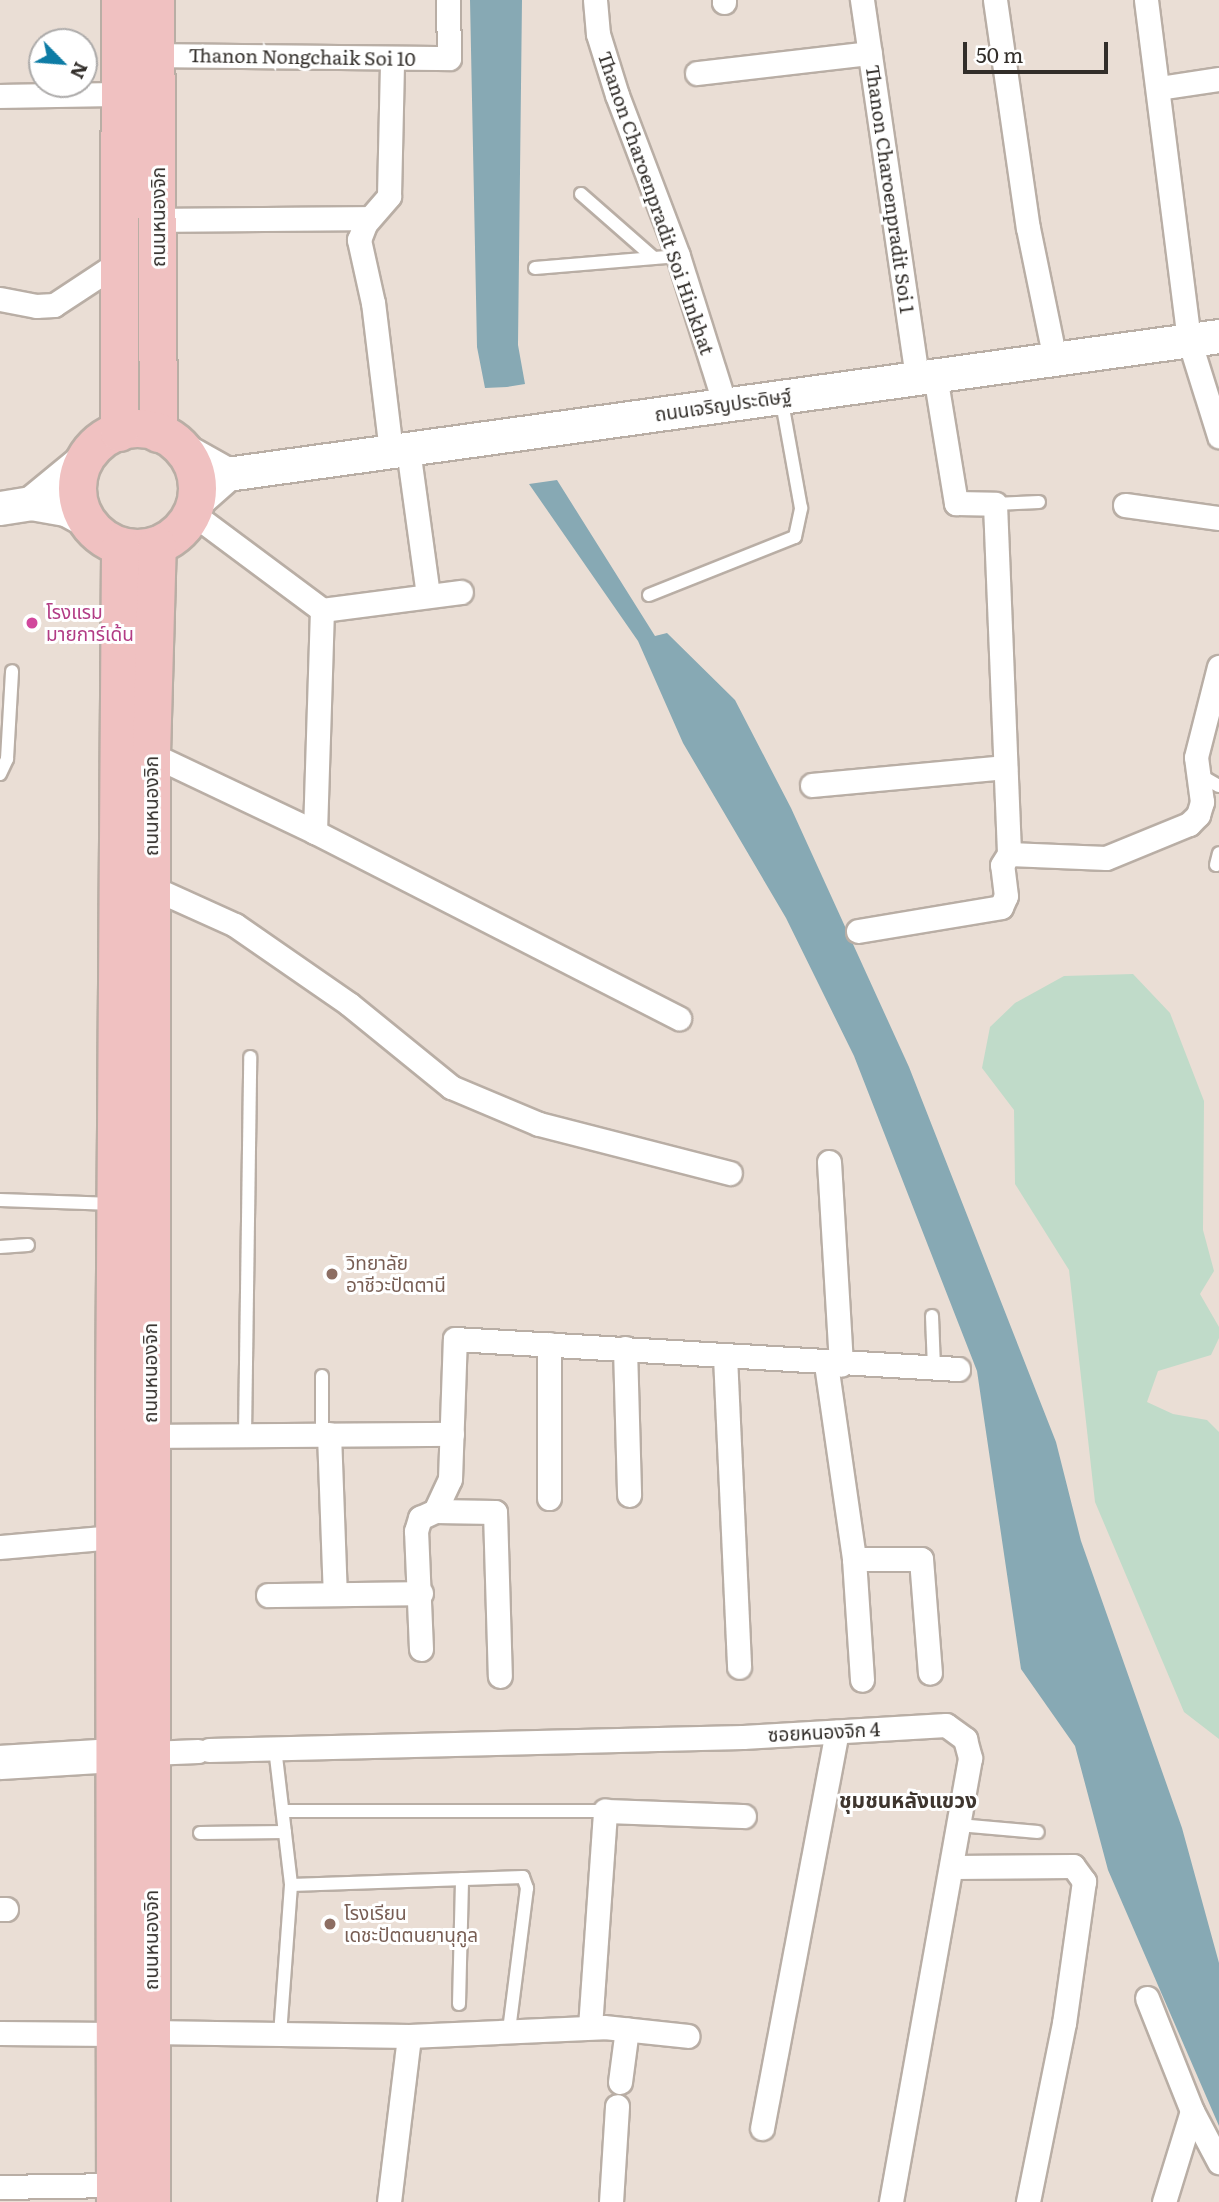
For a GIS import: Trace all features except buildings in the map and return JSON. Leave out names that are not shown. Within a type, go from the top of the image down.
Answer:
[{"type":"main road","name":"ถนนหนองจิก","points":[[119,432],[120,0]]},
{"type":"main road","name":"ถนนหนองจิก","points":[[155,0],[158,220],[170,441]]},
{"type":"main road","name":"ถนนเจริญประดิษฐ์","points":[[227,474],[1204,338]]},
{"type":"main road","points":[[15,505],[66,509],[86,520],[102,537],[120,546],[158,545],[174,535],[193,508],[227,474],[170,441],[138,429],[119,432],[93,447],[87,457],[77,484],[86,520]]},
{"type":"main road","points":[[170,441],[196,484],[193,508]]},
{"type":"main road","points":[[15,505],[87,457]]},
{"type":"main road","name":"ถนนหนองจิก","points":[[150,2202],[151,754],[158,545]]},
{"type":"main road","name":"ถนนหนองจิก","points":[[115,2194],[114,1204],[120,546]]},
{"type":"main road","points":[[114,1303],[150,1307]]},
{"type":"main road","points":[[0,1762],[150,1752]]},
{"type":"street","name":"Thanon Nongchaik Soi 10","points":[[156,55],[392,60],[449,58],[448,0]]},
{"type":"street","name":"Thanon Charoenpradit Soi Hinkhat","points":[[595,0],[598,34],[617,95],[678,256],[725,404]]},
{"type":"street","name":"Thanon Charoenpradit Soi 1","points":[[862,0],[926,377],[956,503],[995,505]]},
{"type":"street","points":[[995,0],[1028,228],[1055,359]]},
{"type":"street","points":[[1146,0],[1219,436]]},
{"type":"street","points":[[697,73],[870,53]]},
{"type":"street","points":[[392,60],[389,197],[369,218],[359,240],[428,595]]},
{"type":"street","points":[[1159,88],[1219,79]]},
{"type":"street","points":[[0,96],[119,94]]},
{"type":"street","points":[[158,220],[369,218]]},
{"type":"street","points":[[0,299],[36,306],[54,305],[118,263]]},
{"type":"street","points":[[858,931],[1001,908],[1006,896],[1002,865],[1009,854],[995,505]]},
{"type":"street","points":[[1125,505],[1219,518]]},
{"type":"street","points":[[193,508],[321,610],[461,592]]},
{"type":"street","points":[[315,832],[321,610]]},
{"type":"street","points":[[1009,854],[1107,858],[1189,824],[1202,802],[1196,757],[1219,667]]},
{"type":"street","points":[[151,754],[315,832],[679,1018]]},
{"type":"street","points":[[812,785],[1005,767]]},
{"type":"street","points":[[151,887],[235,925],[349,1004],[452,1087],[540,1124],[730,1173]]},
{"type":"street","points":[[829,1162],[833,1364],[854,1559],[862,1680]]},
{"type":"street","points":[[435,1511],[450,1479],[455,1339],[625,1348],[833,1364],[958,1369]]},
{"type":"street","points":[[549,1344],[550,1498]]},
{"type":"street","points":[[625,1348],[629,1494]]},
{"type":"street","points":[[726,1356],[739,1667]]},
{"type":"street","points":[[325,1434],[335,1594]]},
{"type":"street","points":[[150,1436],[452,1434]]},
{"type":"street","points":[[421,1649],[421,1593],[415,1531],[420,1518],[435,1511],[495,1511],[500,1676]]},
{"type":"street","points":[[0,1547],[114,1537]]},
{"type":"street","points":[[854,1559],[921,1559],[930,1673]]},
{"type":"street","points":[[268,1595],[421,1593]]},
{"type":"street","name":"ซอยหนองจิก 4","points":[[150,1752],[836,1732],[946,1725],[965,1740],[970,1758],[953,1867],[891,2202]]},
{"type":"street","points":[[762,2128],[836,1732]]},
{"type":"street","points":[[590,2027],[605,1811],[744,1816]]},
{"type":"street","points":[[953,1867],[1073,1866],[1084,1881],[1064,2023],[1028,2202]]},
{"type":"street","points":[[1147,1998],[1192,2111],[1219,2162]]},
{"type":"street","points":[[151,2032],[410,2036],[590,2027],[688,2036]]},
{"type":"street","points":[[620,2082],[627,2029]]},
{"type":"street","points":[[0,2033],[114,2034]]},
{"type":"street","points":[[389,2202],[410,2036]]},
{"type":"street","points":[[611,2202],[617,2106]]},
{"type":"street","points":[[1164,2202],[1192,2111]]},
{"type":"street","points":[[0,2187],[115,2194]]},
{"type":"lane","points":[[581,194],[654,258]]},
{"type":"lane","points":[[535,268],[678,256]]},
{"type":"lane","points":[[649,595],[795,537],[801,508],[780,397]]},
{"type":"lane","points":[[995,505],[1039,502]]},
{"type":"lane","points":[[0,774],[7,759],[12,671]]},
{"type":"lane","points":[[1198,774],[1219,786]]},
{"type":"lane","points":[[245,1434],[250,1057]]},
{"type":"lane","points":[[0,1200],[114,1204]]},
{"type":"lane","points":[[0,1247],[28,1245]]},
{"type":"lane","points":[[932,1316],[934,1368]]},
{"type":"lane","points":[[322,1376],[325,1434]]},
{"type":"lane","points":[[275,1748],[291,1885],[280,2034]]},
{"type":"lane","points":[[283,1811],[605,1811]]},
{"type":"lane","points":[[959,1825],[1038,1832]]},
{"type":"lane","points":[[200,1833],[285,1832]]},
{"type":"lane","points":[[291,1885],[523,1877],[527,1888],[509,2031]]},
{"type":"lane","points":[[458,2004],[462,1879]]},
{"type":"green space","points":[[1133,974],[1170,1013],[1204,1101],[1203,1230],[1214,1271],[1200,1294],[1219,1327],[1219,1338],[1211,1355],[1158,1371],[1147,1402],[1173,1414],[1207,1420],[1219,1432],[1219,1739],[1184,1712],[1095,1502],[1069,1270],[1015,1184],[1014,1110],[982,1068],[990,1027],[1015,1003],[1064,976]]},
{"type":"water","points":[[470,0],[522,0],[518,345],[525,384],[507,387],[485,388],[477,347]]},
{"type":"water","points":[[557,480],[655,636],[667,633],[735,700],[791,808],[909,1067],[1056,1442],[1081,1541],[1182,1828],[1219,1963],[1219,2126],[1108,1870],[1075,1746],[1021,1669],[977,1371],[854,1056],[786,918],[683,743],[638,641],[529,484]]},
{"type":"place","name":"โรงแรม มายการ์เด้น","points":[[32,623]]},
{"type":"place","name":"วิทยาลัย อาชีวะปัตตานี","points":[[332,1274]]},
{"type":"place","name":"โรงเรียน เดชะปัตตนยานุกูล","points":[[330,1924]]},
{"type":"district","name":"ชุมชนหลังแขวง","points":[[908,1799]]}]
